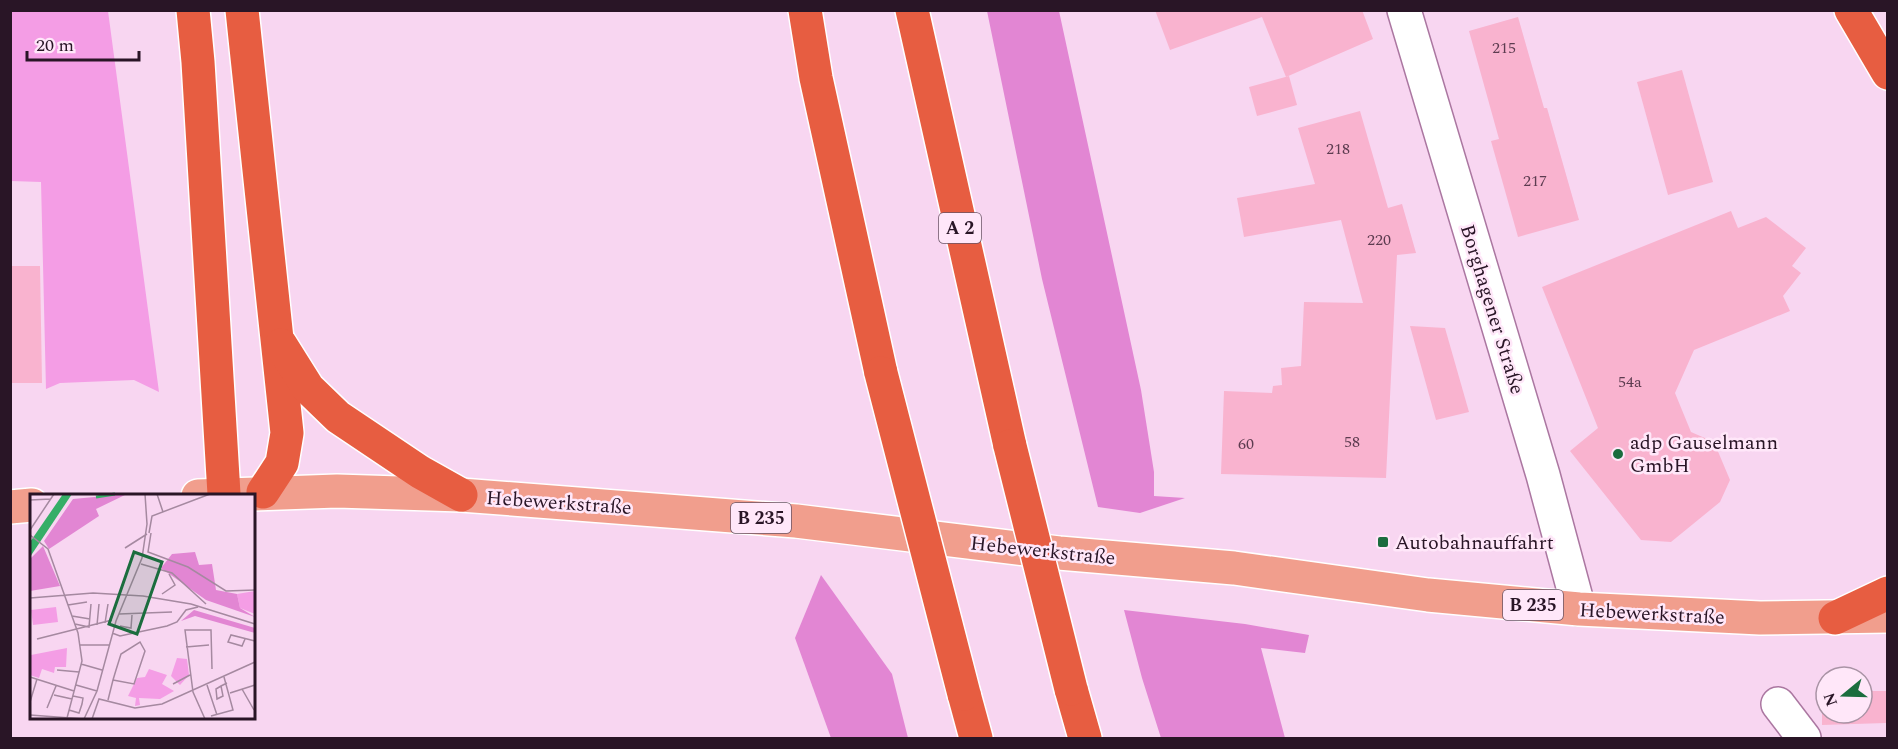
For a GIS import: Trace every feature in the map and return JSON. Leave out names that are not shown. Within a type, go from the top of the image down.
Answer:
[{"type":"highway","points":[[193,10],[198,62],[211,494]]},
{"type":"highway","points":[[242,10],[287,433],[282,463],[263,492]]},
{"type":"highway","points":[[805,10],[816,78],[881,373],[976,738]]},
{"type":"highway","name":"A 2","points":[[912,10],[1010,446],[1085,738]]},
{"type":"highway","points":[[1851,10],[1887,73]]},
{"type":"highway","points":[[279,342],[308,388],[338,417],[420,472],[461,495]]},
{"type":"highway","points":[[1835,618],[1887,593]]},
{"type":"main road","name":"Hebewerkstraße","points":[[228,494],[337,491],[461,495],[796,521],[1059,553],[1234,568],[1428,595],[1579,609],[1760,618],[1887,616]]},
{"type":"main road","points":[[10,507],[30,505]]},
{"type":"street","name":"Borghagener Straße","points":[[1404,10],[1543,475],[1579,609]]},
{"type":"street","points":[[1778,704],[1804,738]]},
{"type":"shaded area","points":[[11,10],[108,11],[159,392],[134,380],[60,383],[46,389],[41,182],[11,181]]},
{"type":"shaded area","points":[[987,11],[1059,11],[1141,390],[1154,472],[1154,496],[1185,498],[1140,513],[1098,507],[1042,279]]},
{"type":"shaded area","points":[[821,575],[892,674],[908,738],[831,738],[795,638]]},
{"type":"shaded area","points":[[1124,610],[1245,624],[1309,635],[1305,653],[1261,648],[1285,738],[1161,738]]},
{"type":"building","points":[[1155,10],[1362,10],[1373,39],[1286,77],[1262,17],[1170,50]]},
{"type":"building","points":[[1518,17],[1579,220],[1518,237],[1491,141],[1499,139],[1469,31]]},
{"type":"building","points":[[1682,70],[1713,182],[1668,195],[1637,82]]},
{"type":"building","points":[[1289,76],[1297,105],[1257,116],[1249,87]]},
{"type":"building","points":[[1360,111],[1388,208],[1402,204],[1416,253],[1397,255],[1386,478],[1221,474],[1224,391],[1272,393],[1273,386],[1282,385],[1281,368],[1301,366],[1304,302],[1363,303],[1341,220],[1244,237],[1237,198],[1315,184],[1298,128]]},
{"type":"building","points":[[1731,211],[1738,228],[1766,217],[1806,248],[1792,266],[1801,273],[1783,296],[1790,311],[1694,350],[1675,393],[1691,432],[1714,442],[1730,480],[1720,502],[1671,542],[1641,540],[1570,451],[1598,428],[1542,287]]},
{"type":"building","points":[[10,266],[40,266],[42,383],[10,383]]},
{"type":"building","points":[[1410,326],[1445,328],[1469,412],[1436,420]]},
{"type":"building","points":[[1874,691],[1886,691],[1886,723],[1874,723]]},
{"type":"place","name":"adp Gauselmann GmbH","points":[[1618,454]]},
{"type":"place","name":"Autobahnauffahrt","points":[[1383,542]]}]
